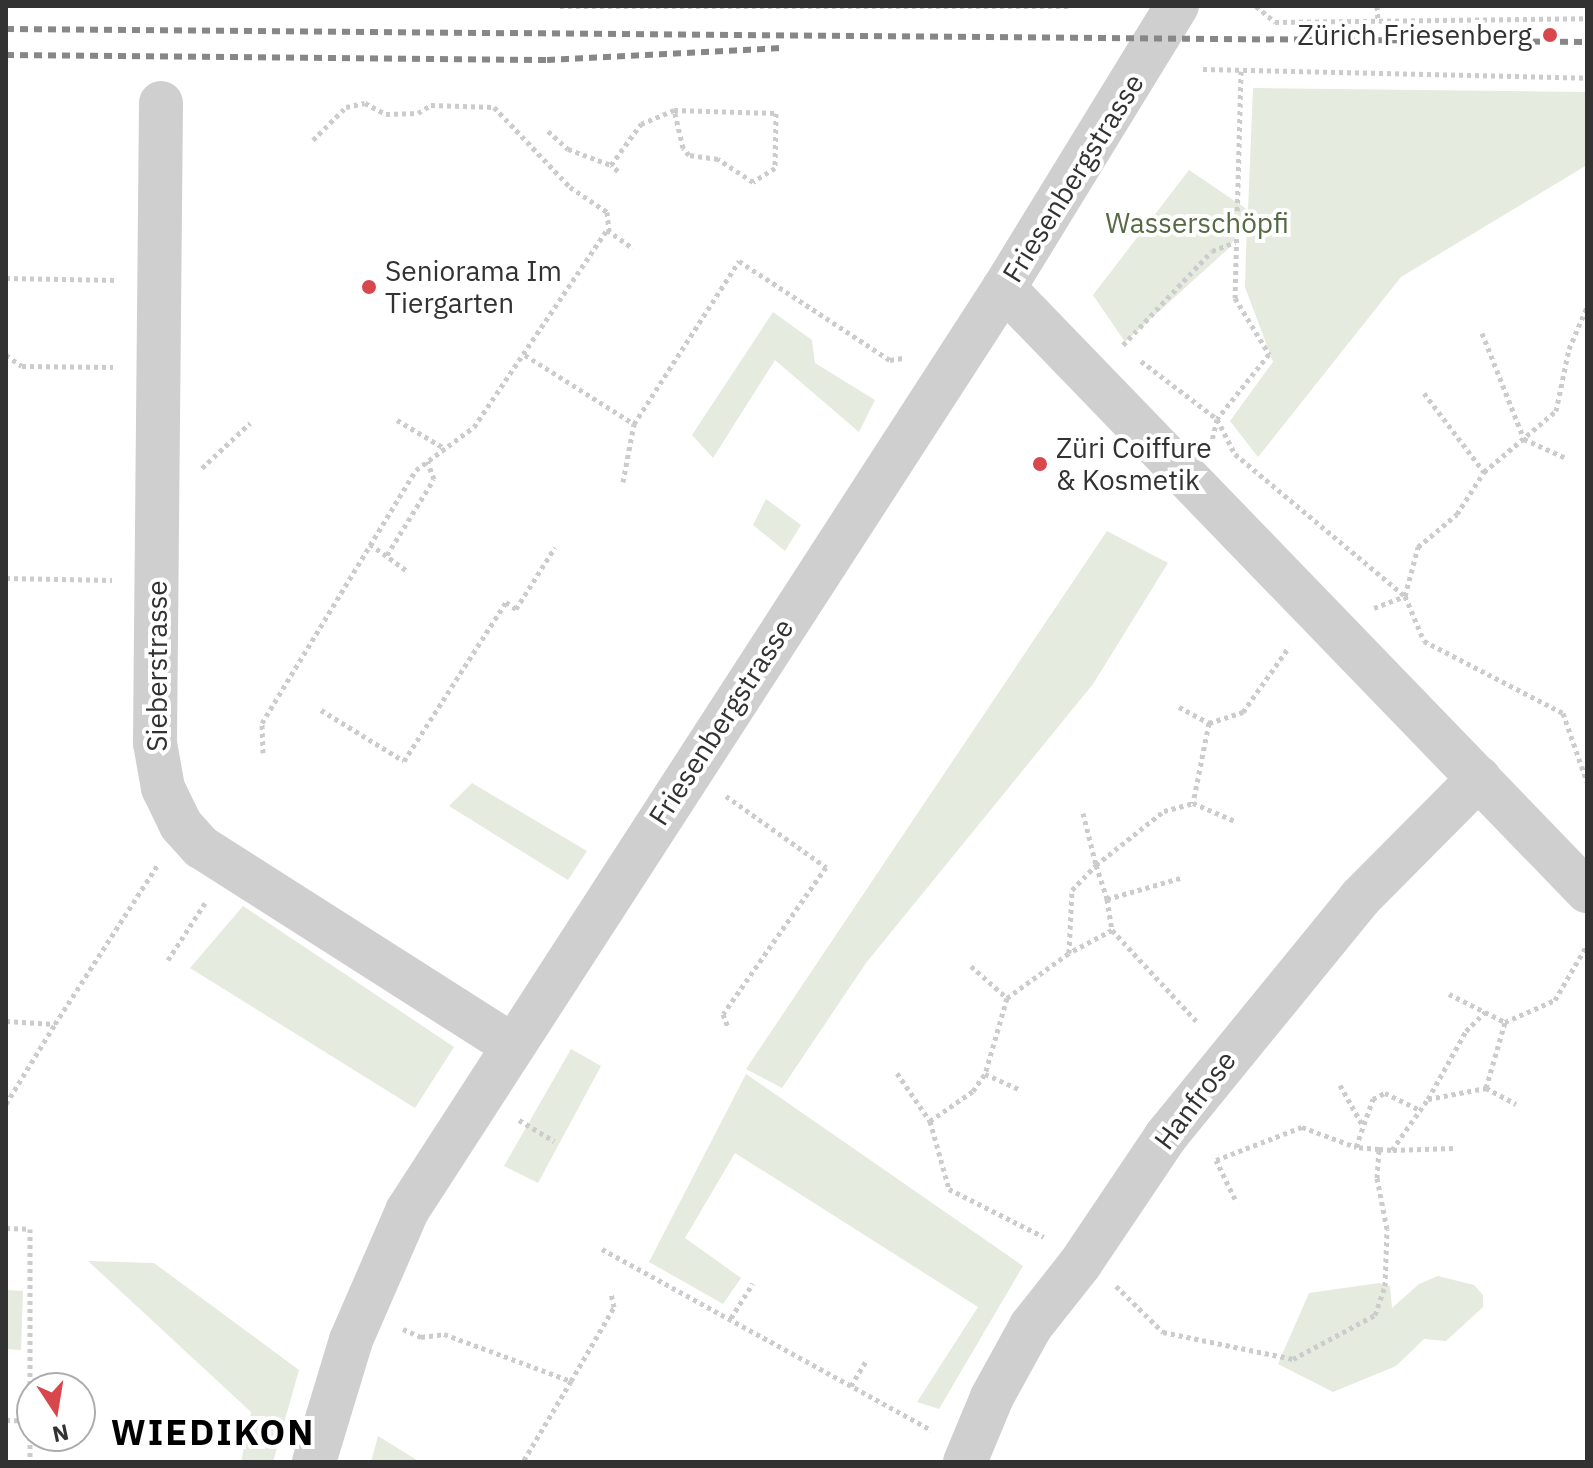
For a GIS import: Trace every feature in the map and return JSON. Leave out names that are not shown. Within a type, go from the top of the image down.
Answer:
[{"type":"street","name":"Friesenbergstrasse","points":[[314,1462],[346,1355],[407,1211],[1004,288],[1177,6]]},
{"type":"street","name":"Sieberstrasse","points":[[161,103],[158,769],[181,825],[201,847],[512,1045]]},
{"type":"street","points":[[1004,288],[1587,891]]},
{"type":"street","name":"Hanfrose","points":[[951,1448],[992,1397],[1031,1326],[1080,1264],[1166,1136],[1360,898],[1479,778]]},
{"type":"path","points":[[560,6],[1068,6]]},
{"type":"path","points":[[1256,6],[1275,22],[1587,18]]},
{"type":"path","points":[[1377,6],[1378,22]]},
{"type":"path","points":[[1203,69],[1587,78]]},
{"type":"path","points":[[1209,454],[1217,419],[1269,354],[1235,298],[1241,71]]},
{"type":"path","points":[[263,753],[262,723],[416,470],[474,427],[609,232],[607,212],[570,187],[494,107],[431,105],[418,113],[386,114],[365,103],[346,107],[313,140]]},
{"type":"path","points":[[611,165],[646,119],[674,110],[776,113],[775,168],[753,182],[718,159],[689,155],[683,148],[674,110]]},
{"type":"path","points":[[548,131],[568,149],[611,165],[618,171]]},
{"type":"path","points":[[609,232],[633,248]]},
{"type":"path","points":[[1235,242],[1212,251],[1122,346],[1217,419],[1235,454],[1405,596],[1424,641],[1563,713],[1587,782]]},
{"type":"path","points":[[623,482],[634,424],[739,261],[890,360],[903,358]]},
{"type":"path","points":[[6,278],[122,280]]},
{"type":"path","points":[[1405,596],[1418,547],[1457,514],[1484,472],[1556,411],[1569,349],[1587,307]]},
{"type":"path","points":[[1482,333],[1524,439],[1568,459]]},
{"type":"path","points":[[6,355],[22,366],[128,367]]},
{"type":"path","points":[[525,355],[634,424]]},
{"type":"path","points":[[1424,393],[1484,472]]},
{"type":"path","points":[[397,420],[444,448]]},
{"type":"path","points":[[192,477],[250,423]]},
{"type":"path","points":[[387,555],[434,479],[427,461]]},
{"type":"path","points":[[370,544],[407,571]]},
{"type":"path","points":[[321,710],[404,761],[506,602],[516,609],[555,547]]},
{"type":"path","points":[[6,578],[157,581]]},
{"type":"path","points":[[1368,610],[1405,596]]},
{"type":"path","points":[[1179,707],[1209,723],[1243,712],[1297,637]]},
{"type":"path","points":[[1193,803],[1209,723]]},
{"type":"path","points":[[721,793],[826,867],[723,1014],[728,1027]]},
{"type":"path","points":[[1069,953],[1072,890],[1096,865],[1164,811],[1193,803],[1235,821]]},
{"type":"path","points":[[1083,813],[1107,899],[1112,930],[1205,1031]]},
{"type":"path","points":[[6,1104],[160,861]]},
{"type":"path","points":[[168,960],[232,867]]},
{"type":"path","points":[[1107,899],[1180,878]]},
{"type":"path","points":[[930,1121],[973,1091],[985,1074],[1007,998],[1069,953],[1112,930]]},
{"type":"path","points":[[1505,1022],[1555,1000],[1587,945]]},
{"type":"path","points":[[971,966],[1007,998]]},
{"type":"path","points":[[1449,994],[1505,1022]]},
{"type":"path","points":[[1392,1150],[1428,1099],[1466,1031],[1485,1012]]},
{"type":"path","points":[[6,1021],[55,1024]]},
{"type":"path","points":[[1486,1088],[1505,1022]]},
{"type":"path","points":[[897,1073],[930,1121],[949,1189],[1048,1239],[1053,1249]]},
{"type":"path","points":[[985,1074],[1019,1089]]},
{"type":"path","points":[[1340,1085],[1363,1127]]},
{"type":"path","points":[[1428,1099],[1486,1088],[1516,1104]]},
{"type":"path","points":[[1356,1147],[1373,1099],[1385,1093],[1420,1110]]},
{"type":"path","points":[[512,1115],[554,1141]]},
{"type":"path","points":[[1235,1199],[1216,1160],[1302,1127],[1356,1147],[1392,1150],[1453,1148]]},
{"type":"path","points":[[1110,1281],[1163,1332],[1293,1359],[1375,1315],[1385,1286],[1387,1229],[1377,1178],[1379,1149]]},
{"type":"path","points":[[6,1228],[30,1229],[31,1372]]},
{"type":"path","points":[[602,1249],[851,1386],[951,1448]]},
{"type":"path","points":[[731,1318],[753,1283]]},
{"type":"path","points":[[523,1462],[614,1307],[611,1293]]},
{"type":"path","points":[[399,1327],[421,1337],[444,1334],[571,1381]]},
{"type":"path","points":[[851,1386],[866,1361]]},
{"type":"green space","name":"Wasserschöpfi","points":[[1253,88],[1587,92],[1587,165],[1401,277],[1258,457],[1230,421],[1273,362],[1245,287],[1247,219],[1228,249],[1125,342],[1093,295],[1189,170],[1248,210]]},
{"type":"green space","points":[[773,312],[812,340],[815,363],[875,400],[859,432],[775,360],[713,458],[692,435]]},
{"type":"green space","points":[[766,499],[801,525],[785,551],[753,525]]},
{"type":"green space","points":[[1107,531],[1168,563],[1093,684],[866,963],[782,1088],[746,1069]]},
{"type":"green space","points":[[472,783],[587,851],[568,880],[449,806]]},
{"type":"green space","points":[[243,906],[454,1047],[415,1108],[190,968]]},
{"type":"green space","points":[[571,1049],[601,1066],[538,1183],[504,1166]]},
{"type":"green space","points":[[746,1074],[1023,1266],[939,1409],[917,1402],[978,1307],[735,1153],[685,1238],[741,1278],[723,1304],[649,1262]]},
{"type":"green space","points":[[88,1261],[154,1263],[299,1370],[273,1462],[241,1462],[251,1412]]},
{"type":"green space","points":[[1438,1276],[1474,1285],[1483,1295],[1483,1307],[1446,1341],[1424,1339],[1396,1366],[1333,1392],[1278,1364],[1309,1293],[1379,1283],[1390,1286],[1392,1308],[1419,1284]]},
{"type":"green space","points":[[6,1290],[23,1291],[21,1350],[6,1349]]},
{"type":"green space","points":[[378,1436],[420,1462],[371,1462]]},
{"type":"railway","points":[[6,29],[1587,42]]},
{"type":"railway","points":[[6,55],[547,60],[782,48]]},
{"type":"place","name":"Zürich Friesenberg","points":[[1550,35]]},
{"type":"place","name":"Seniorama Im Tiergarten","points":[[369,287]]},
{"type":"place","name":"Züri Coiffure & Kosmetik","points":[[1040,464]]},
{"type":"district","name":"WIEDIKON","points":[[213,1432]]}]
